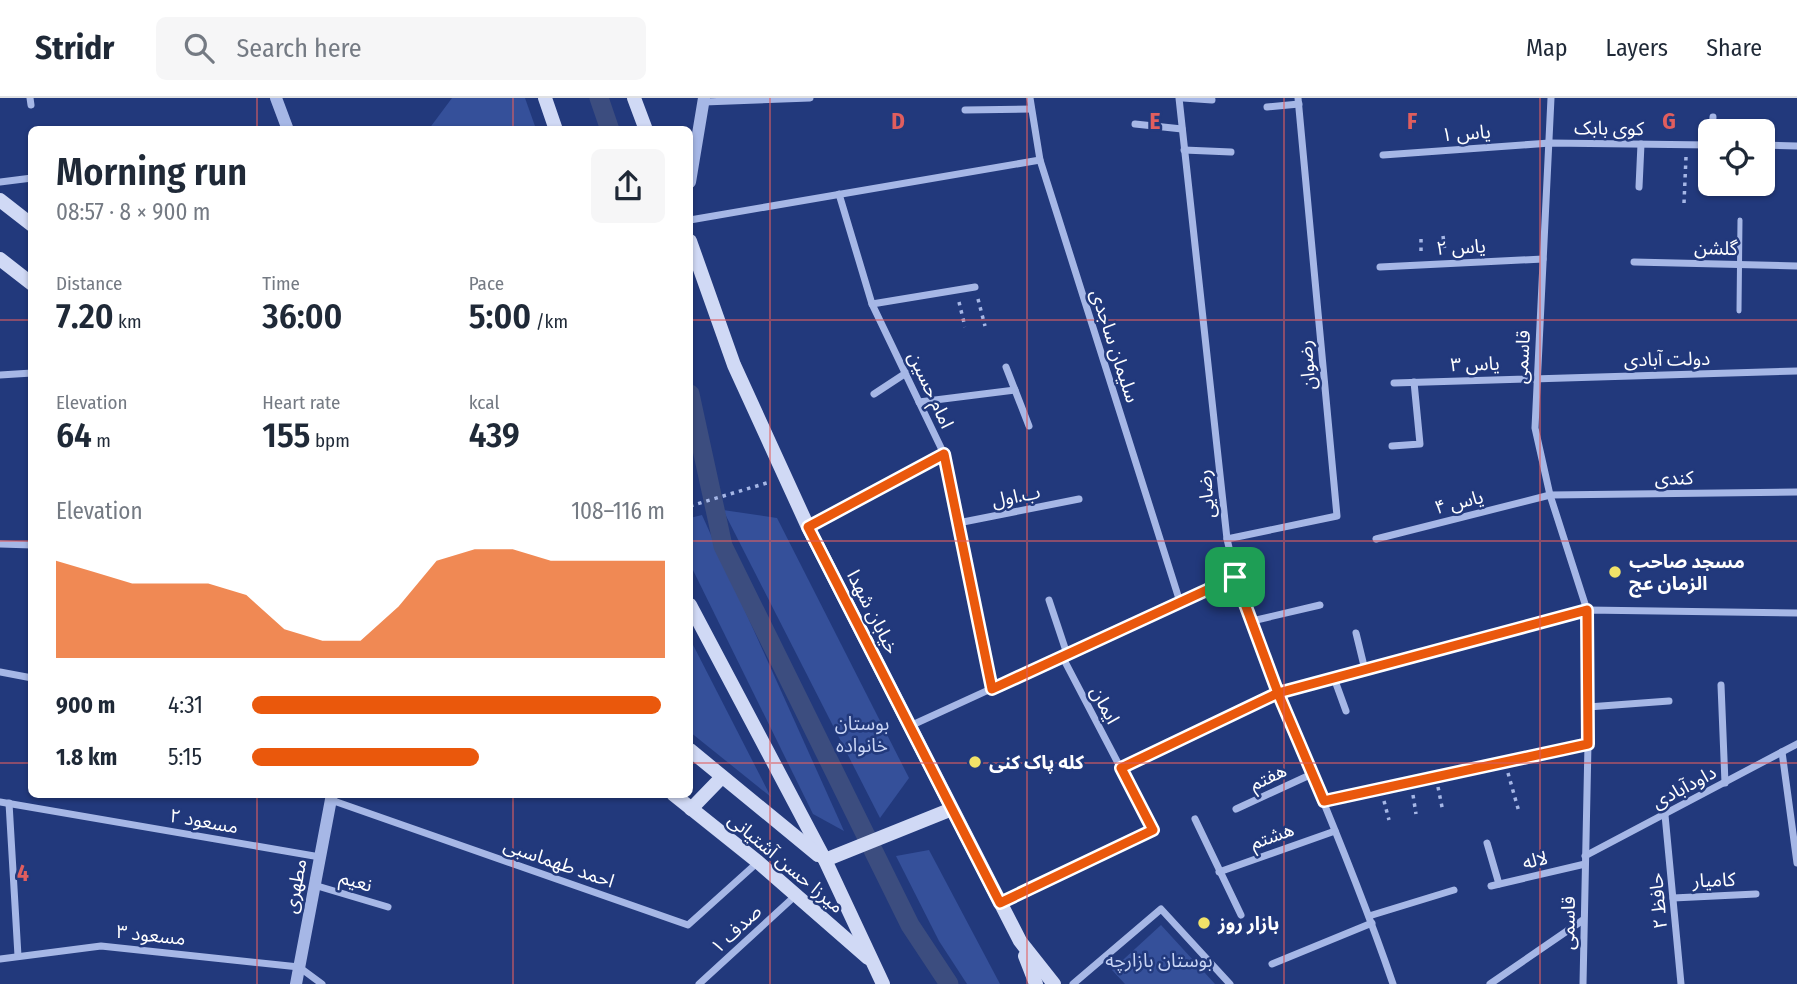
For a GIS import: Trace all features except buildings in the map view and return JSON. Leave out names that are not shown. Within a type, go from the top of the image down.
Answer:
[{"type":"main road","points":[[545,98],[555,126]]},
{"type":"main road","points":[[634,98],[644,126]]},
{"type":"main road","points":[[0,200],[28,222]]},
{"type":"main road","name":"خیابان شهدا","points":[[693,249],[734,365],[808,527],[1020,941],[1054,984]]},
{"type":"main road","points":[[0,259],[28,281]]},
{"type":"main road","points":[[693,611],[825,860],[884,984]]},
{"type":"main road","name":"میرزا حسن آشتیانی","points":[[693,752],[825,860]]},
{"type":"main road","points":[[691,809],[722,776]]},
{"type":"main road","name":"میرزا حسن آشتیانی","points":[[678,798],[758,862],[873,962]]},
{"type":"main road","points":[[825,860],[952,809]]},
{"type":"main road","points":[[1020,941],[1036,984]]},
{"type":"street","points":[[276,98],[286,126]]},
{"type":"street","points":[[693,164],[704,100],[810,98]]},
{"type":"street","name":"سلیمان ساجدی","points":[[1030,98],[1040,160],[1180,602]]},
{"type":"street","points":[[1181,98],[1212,100]]},
{"type":"street","name":"رضایی","points":[[1181,98],[1184,150],[1227,539],[1235,577],[1278,693],[1371,920],[1393,984]]},
{"type":"street","name":"قاسمی","points":[[1551,98],[1535,428],[1550,495],[1587,610],[1588,744],[1583,984]]},
{"type":"street","points":[[1267,107],[1298,101]]},
{"type":"street","name":"رضوان","points":[[1227,539],[1337,516],[1298,101]]},
{"type":"street","points":[[965,110],[1031,109]]},
{"type":"street","points":[[1135,124],[1182,129]]},
{"type":"street","name":"کوی بابک","points":[[1550,142],[1698,144]]},
{"type":"street","name":"یاس ۱","points":[[1383,155],[1550,142]]},
{"type":"street","points":[[1639,187],[1641,144]]},
{"type":"street","points":[[1775,145],[1797,146]]},
{"type":"street","points":[[1184,150],[1231,152]]},
{"type":"street","points":[[693,219],[1040,160]]},
{"type":"street","points":[[0,182],[28,178]]},
{"type":"street","name":"امام حسین","points":[[839,194],[872,303],[944,454],[992,689]]},
{"type":"street","name":"یاس ۲","points":[[1380,267],[1543,259]]},
{"type":"street","name":"گلشن","points":[[1634,262],[1797,266]]},
{"type":"street","points":[[872,303],[975,287]]},
{"type":"street","points":[[1006,367],[1029,426]]},
{"type":"street","name":"دولت آبادی","points":[[1537,377],[1797,371]]},
{"type":"street","points":[[0,375],[28,373]]},
{"type":"street","points":[[874,394],[906,373]]},
{"type":"street","name":"یاس ۳","points":[[1394,383],[1537,377]]},
{"type":"street","points":[[1392,446],[1420,444],[1414,382]]},
{"type":"street","points":[[919,402],[1015,390]]},
{"type":"street","points":[[808,527],[944,454]]},
{"type":"street","name":"کندی","points":[[1550,495],[1797,492]]},
{"type":"street","name":"یاس ۴","points":[[1376,539],[1550,495]]},
{"type":"street","name":"ب.اول","points":[[958,523],[1079,499]]},
{"type":"street","points":[[0,544],[28,545]]},
{"type":"street","points":[[910,726],[1235,577]]},
{"type":"street","name":"ایمان","points":[[1000,903],[1153,830],[1064,655],[1049,600]]},
{"type":"street","points":[[1252,621],[1320,605]]},
{"type":"street","points":[[1121,768],[1278,693],[1587,610],[1797,613]]},
{"type":"street","points":[[1356,633],[1365,670]]},
{"type":"street","points":[[0,672],[28,677]]},
{"type":"street","points":[[1335,678],[1346,711]]},
{"type":"street","points":[[1721,685],[1726,783]]},
{"type":"street","points":[[1588,707],[1669,701]]},
{"type":"street","points":[[1324,801],[1588,744]]},
{"type":"street","name":"داودآبادی","points":[[1585,860],[1797,744]]},
{"type":"street","points":[[1782,752],[1797,863]]},
{"type":"street","name":"هفتم","points":[[1237,809],[1312,774]]},
{"type":"street","name":"مطهری","points":[[296,984],[331,798]]},
{"type":"street","name":"احمد طهماسبی","points":[[334,798],[688,925],[758,862]]},
{"type":"street","name":"مسعود ۲","points":[[0,802],[320,857]]},
{"type":"street","points":[[9,803],[18,956]]},
{"type":"street","name":"حافظ ۲","points":[[1665,815],[1681,984]]},
{"type":"street","points":[[1195,819],[1241,915]]},
{"type":"street","name":"هشتم","points":[[1219,872],[1335,831]]},
{"type":"street","name":"لاله","points":[[1487,843],[1495,885],[1585,860]]},
{"type":"street","name":"نعیم","points":[[314,885],[388,908]]},
{"type":"street","points":[[1272,964],[1371,920],[1454,890]]},
{"type":"street","name":"کامیار","points":[[1673,898],[1756,894]]},
{"type":"street","name":"صدف ۱","points":[[699,984],[794,896]]},
{"type":"street","points":[[1073,984],[1161,909],[1230,984]]},
{"type":"street","points":[[1490,984],[1583,920]]},
{"type":"street","name":"مسعود ۳","points":[[0,959],[101,946],[299,967]]},
{"type":"street","points":[[299,967],[322,984]]},
{"type":"lane","points":[[1739,311],[1740,220]]},
{"type":"path","points":[[1684,203],[1686,144]]},
{"type":"path","points":[[975,287],[985,326]]},
{"type":"path","points":[[956,290],[965,327]]},
{"type":"path","points":[[693,505],[785,477]]},
{"type":"path","points":[[1505,762],[1519,812]]},
{"type":"path","points":[[1435,777],[1443,812]]},
{"type":"path","points":[[1410,782],[1416,814]]},
{"type":"path","points":[[1381,789],[1389,820]]},
{"type":"green space","points":[[452,98],[525,98],[535,126],[431,126]]},
{"type":"green space","name":"بوستان خانواده","points":[[723,510],[777,518],[909,778],[880,818]]},
{"type":"green space","name":"بوستان خانواده","points":[[702,515],[844,831],[813,814],[693,570],[693,517]]},
{"type":"green space","points":[[693,645],[771,797],[693,734]]},
{"type":"green space","points":[[929,850],[1000,984],[967,984],[939,941],[896,856]]},
{"type":"green space","name":"بوستان بازارچه","points":[[1161,925],[1215,984],[1125,984],[1112,970]]},
{"type":"waterway","points":[[599,98],[609,126]]},
{"type":"waterway","points":[[693,408],[723,546],[910,925],[949,984]]},
{"type":"place","name":"مسجد صاحب الزمان عج","points":[[1615,572]]},
{"type":"place","name":"کله پاک کنی","points":[[975,762]]},
{"type":"place","name":"بازار روز","points":[[1204,923]]},
{"type":"route","points":[[1235,577],[992,689],[944,454],[808,527],[1000,903],[1153,830],[1121,768],[1278,693],[1324,801],[1588,744],[1587,610],[1278,693],[1235,577]]}]
